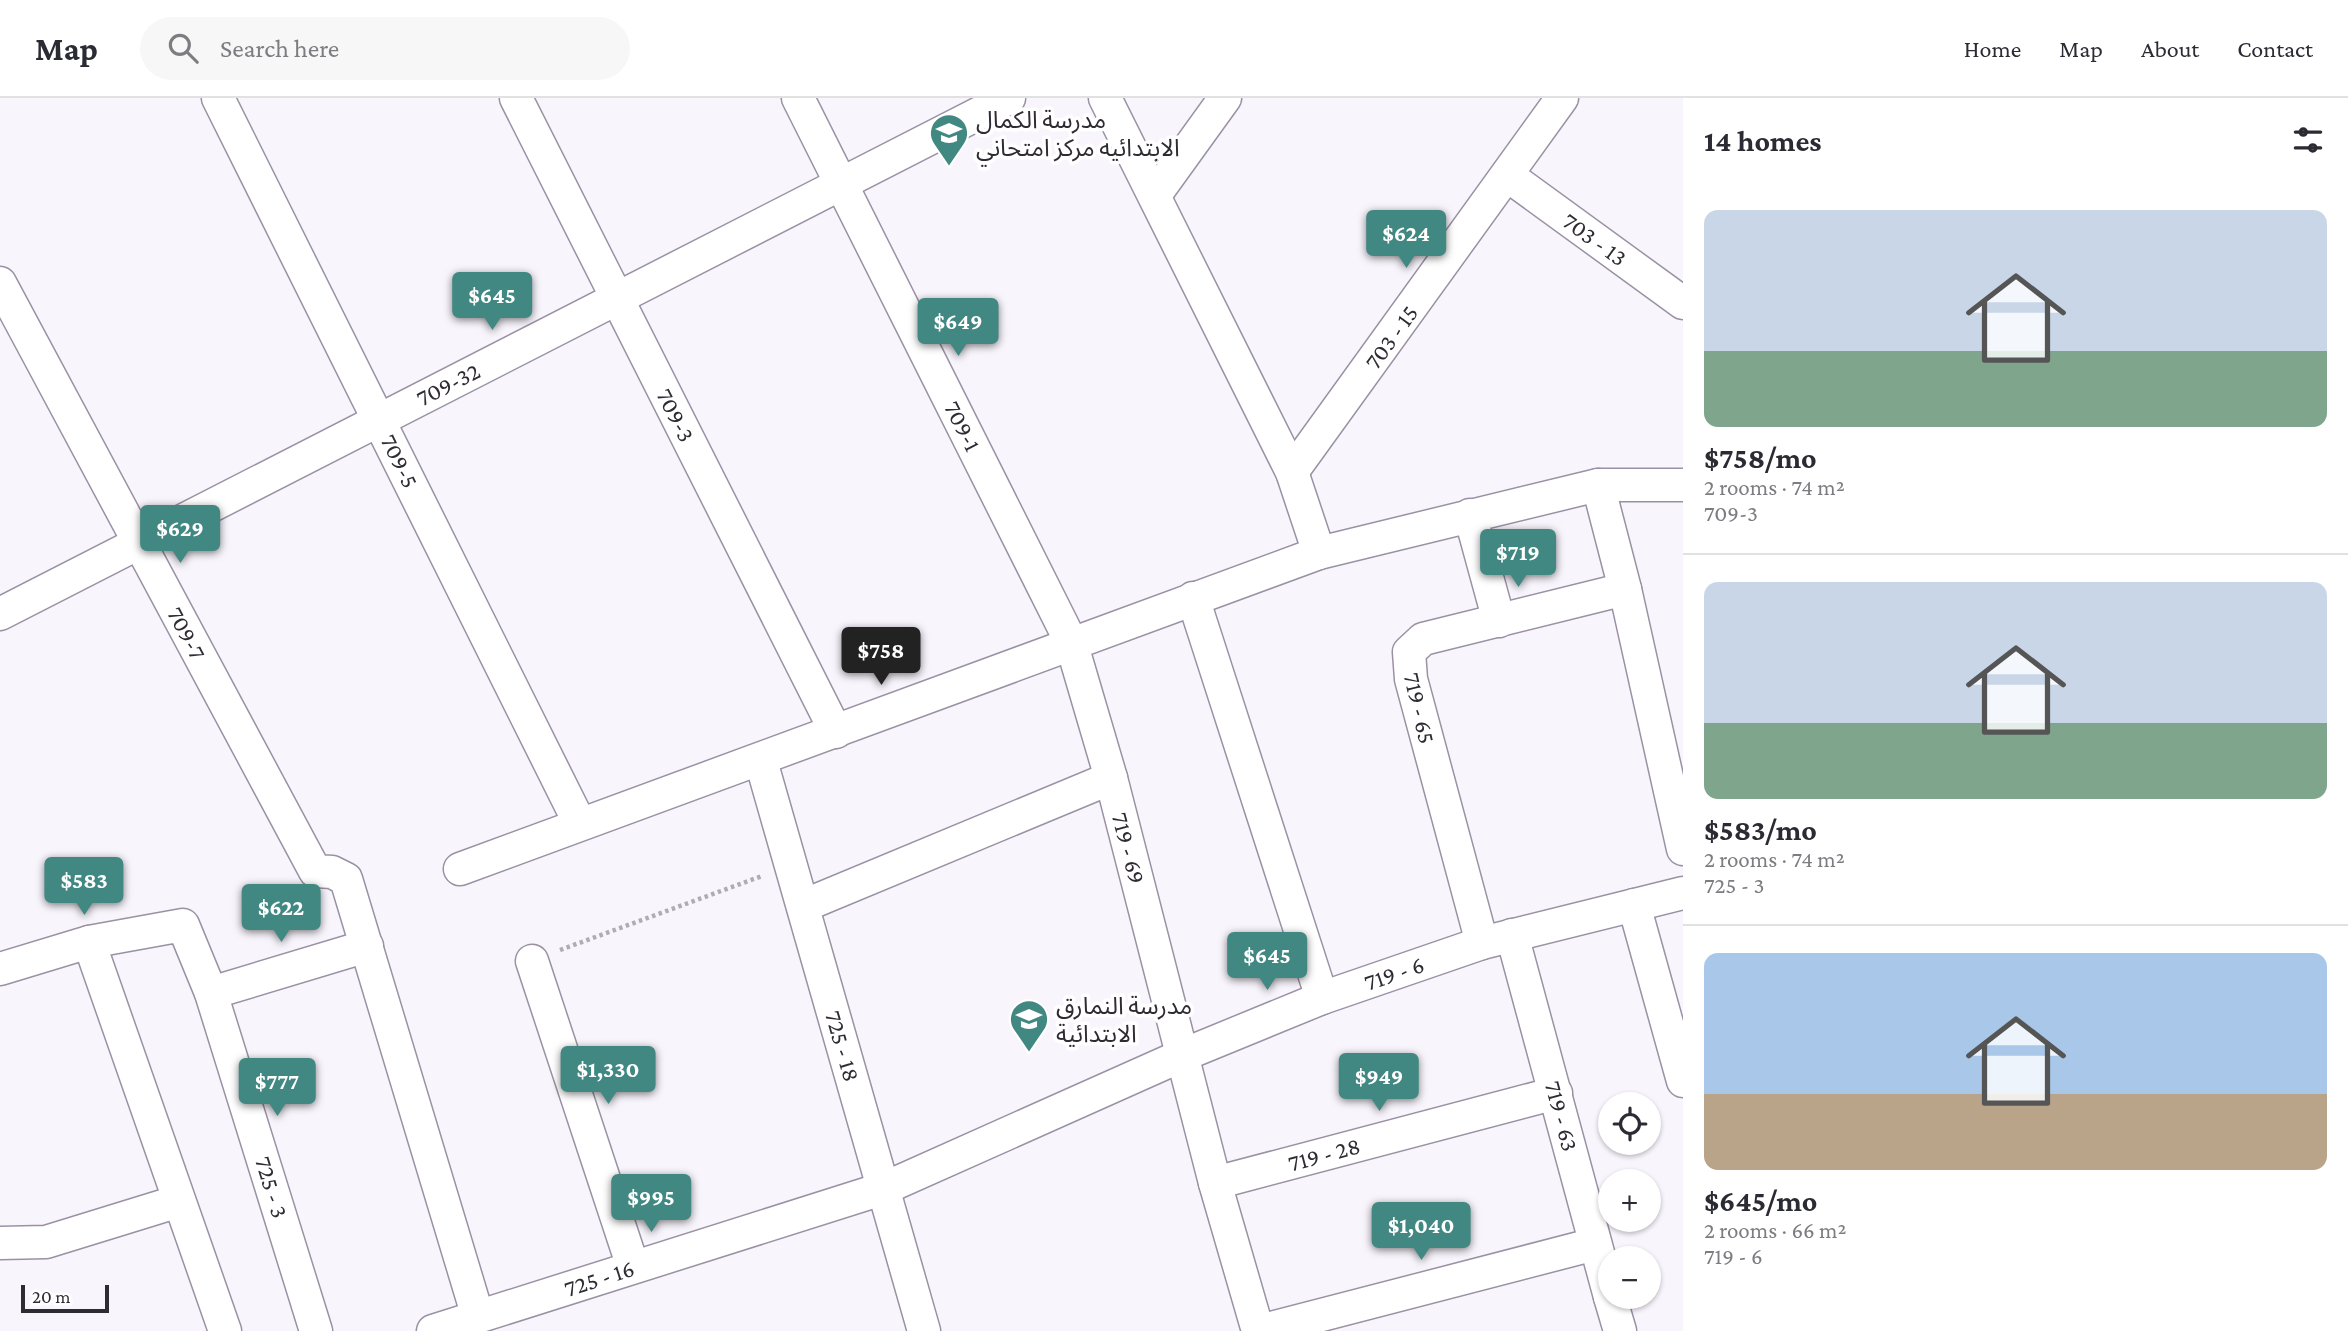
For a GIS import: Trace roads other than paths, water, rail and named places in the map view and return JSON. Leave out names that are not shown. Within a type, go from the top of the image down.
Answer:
[{"type":"street","name":"709-5","points":[[218,98],[580,824]]},
{"type":"street","name":"709-3","points":[[516,98],[836,732]]},
{"type":"street","name":"709-1","points":[[798,98],[1071,642]]},
{"type":"street","name":"709-32","points":[[0,614],[1009,98]]},
{"type":"street","points":[[1105,98],[1293,472],[1319,553]]},
{"type":"street","points":[[1155,195],[1226,98]]},
{"type":"street","name":"703 - 15","points":[[1293,472],[1562,98]]},
{"type":"street","name":"703 - 13","points":[[1507,175],[1683,303]]},
{"type":"street","name":"709-7","points":[[0,283],[315,871],[332,872],[346,879],[366,946]]},
{"type":"street","points":[[460,869],[761,761],[1071,642],[1319,553],[1598,485],[1683,485]]},
{"type":"street","points":[[1598,485],[1625,589],[1683,849]]},
{"type":"street","points":[[1470,515],[1499,621]]},
{"type":"street","name":"719 - 65","points":[[1482,943],[1411,679],[1409,652],[1423,639],[1625,589]]},
{"type":"street","points":[[1193,598],[1322,998]]},
{"type":"street","name":"719 - 69","points":[[1071,642],[1111,778],[1215,1183],[1259,1331]]},
{"type":"street","name":"725 - 18","points":[[761,761],[793,865],[924,1331]]},
{"type":"street","points":[[803,906],[1111,778]]},
{"type":"street","name":"719 - 6","points":[[885,1188],[1183,1055],[1322,998],[1482,943],[1683,892]]},
{"type":"street","points":[[1634,905],[1676,1031],[1683,1081]]},
{"type":"street","name":"725 - 3","points":[[89,942],[183,925],[211,993],[317,1331]]},
{"type":"street","name":"719 - 63","points":[[1512,935],[1598,1255]]},
{"type":"street","points":[[0,970],[89,942],[225,1331]]},
{"type":"street","points":[[211,993],[366,946],[478,1317]]},
{"type":"street","points":[[532,961],[633,1267]]},
{"type":"street","name":"719 - 28","points":[[1215,1183],[1556,1093]]},
{"type":"street","name":"725 - 16","points":[[433,1331],[885,1188]]},
{"type":"street","points":[[0,1243],[46,1242],[180,1200]]},
{"type":"street","points":[[1259,1331],[1595,1244]]},
{"type":"street","name":"719 - 63","points":[[1614,1309],[1620,1331]]},
{"type":"place","name":"مدرسة الكمال الابتدائيه مركز امتحاني","points":[[949,167]]},
{"type":"place","name":"مدرسة النمارق الابتدائية","points":[[1029,1053]]}]
